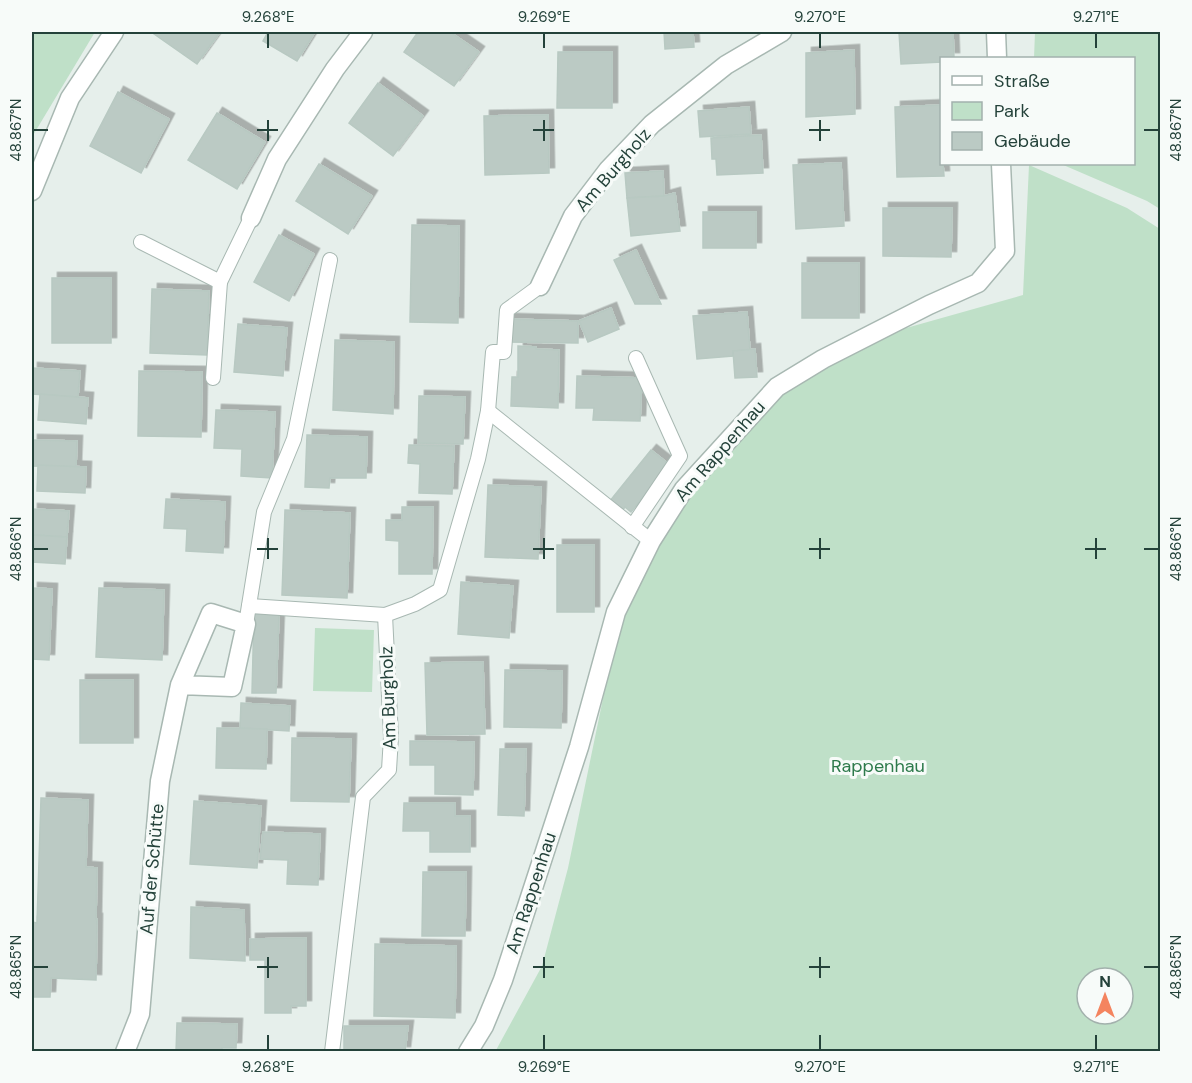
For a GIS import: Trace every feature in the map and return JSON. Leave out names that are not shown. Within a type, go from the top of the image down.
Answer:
[{"type":"street","points":[[32,191],[70,98],[114,32]]},
{"type":"street","points":[[251,218],[278,159],[335,69],[363,32]]},
{"type":"street","name":"Am Burgholz","points":[[540,286],[573,216],[608,170],[652,124],[726,64],[782,32]]},
{"type":"street","points":[[996,32],[997,57]]},
{"type":"street","name":"Am Rappenhau","points":[[468,1052],[484,1026],[503,980],[579,747],[616,612],[651,541],[684,489],[777,387],[823,359],[929,305],[978,283],[1005,251],[1001,165]]},
{"type":"street","name":"Auf der Schütte","points":[[125,1052],[140,1014],[160,781],[180,686],[211,613],[248,615]]},
{"type":"street","points":[[180,686],[232,687],[248,615]]},
{"type":"lane","points":[[213,378],[220,282],[251,218]]},
{"type":"lane","points":[[141,242],[220,282]]},
{"type":"lane","points":[[330,260],[294,440],[264,512],[248,615],[385,615]]},
{"type":"lane","name":"Am Burgholz","points":[[332,1052],[363,797],[389,770],[391,737],[385,615],[415,604],[440,591],[478,459],[488,411],[493,352],[504,352],[507,310],[540,286]]},
{"type":"lane","points":[[632,527],[680,456],[636,358]]},
{"type":"lane","points":[[488,411],[651,541]]},
{"type":"green space","points":[[32,32],[95,32],[32,137]]},
{"type":"green space","points":[[1035,32],[1160,32],[1160,209],[1147,201],[1063,165],[1135,165],[1135,57],[1034,57]]},
{"type":"green space","name":"Rappenhau","points":[[1029,165],[1127,208],[1160,229],[1160,1051],[495,1052],[542,966],[568,868],[631,563],[821,352],[1023,295]]},
{"type":"green space","points":[[315,628],[374,630],[372,692],[313,691]]},
{"type":"building","points":[[156,32],[220,32],[197,64],[154,34]]},
{"type":"building","points":[[268,32],[315,32],[297,61],[263,41]]},
{"type":"building","points":[[418,32],[450,32],[479,52],[454,86],[404,52]]},
{"type":"building","points":[[664,32],[693,32],[694,47],[665,49]]},
{"type":"building","points":[[899,32],[953,32],[954,57],[940,57],[940,62],[901,64]]},
{"type":"building","points":[[854,50],[855,114],[806,117],[806,53]]},
{"type":"building","points":[[558,52],[612,52],[612,108],[557,108]]},
{"type":"building","points":[[378,83],[423,116],[393,156],[349,123]]},
{"type":"building","points":[[118,92],[169,119],[141,173],[90,146]]},
{"type":"building","points":[[940,105],[940,165],[943,165],[944,176],[897,177],[895,107]]},
{"type":"building","points":[[749,107],[751,134],[700,137],[698,111]]},
{"type":"building","points":[[217,113],[265,142],[237,189],[188,160]]},
{"type":"building","points":[[548,115],[549,173],[485,175],[484,116]]},
{"type":"building","points":[[761,135],[763,173],[717,175],[716,159],[712,159],[711,138]]},
{"type":"building","points":[[841,163],[844,226],[796,229],[793,165]]},
{"type":"building","points":[[319,164],[372,196],[348,234],[296,201]]},
{"type":"building","points":[[663,171],[664,196],[627,198],[625,173]]},
{"type":"building","points":[[675,193],[680,231],[631,236],[627,198],[664,196]]},
{"type":"building","points":[[883,208],[952,208],[951,257],[883,256]]},
{"type":"building","points":[[703,212],[756,212],[756,248],[703,248]]},
{"type":"building","points":[[412,225],[459,226],[458,323],[410,322]]},
{"type":"building","points":[[279,235],[314,254],[289,301],[254,282]]},
{"type":"building","points":[[636,250],[661,304],[635,304],[614,260]]},
{"type":"building","points":[[802,263],[859,263],[859,318],[802,318]]},
{"type":"building","points":[[52,278],[111,278],[111,343],[52,343]]},
{"type":"building","points":[[152,289],[209,291],[207,355],[150,353]]},
{"type":"building","points":[[611,308],[619,329],[588,342],[579,321]]},
{"type":"building","points":[[747,312],[750,350],[733,351],[733,356],[697,359],[693,316]]},
{"type":"building","points":[[508,319],[578,321],[578,343],[508,342]]},
{"type":"building","points":[[238,324],[287,328],[283,376],[234,372]]},
{"type":"building","points":[[335,340],[394,342],[393,414],[333,410]]},
{"type":"building","points":[[518,346],[559,350],[558,408],[511,406],[512,377],[518,377]]},
{"type":"building","points":[[755,349],[757,377],[735,378],[733,351]]},
{"type":"building","points":[[32,368],[80,371],[78,397],[32,394]]},
{"type":"building","points":[[139,371],[202,372],[201,437],[138,436]]},
{"type":"building","points":[[577,376],[642,378],[640,421],[593,420],[594,408],[576,408]]},
{"type":"building","points":[[40,394],[88,398],[86,424],[38,420]]},
{"type":"building","points":[[419,396],[465,397],[463,444],[418,443]]},
{"type":"building","points":[[216,410],[275,412],[272,478],[241,476],[242,449],[214,448]]},
{"type":"building","points":[[307,435],[367,437],[366,478],[330,478],[329,488],[305,487]]},
{"type":"building","points":[[32,440],[77,441],[76,467],[32,466]]},
{"type":"building","points":[[409,445],[454,446],[452,494],[419,493],[420,464],[408,463]]},
{"type":"building","points":[[651,450],[670,465],[631,512],[625,507],[622,511],[610,501]]},
{"type":"building","points":[[38,465],[86,467],[85,493],[37,491]]},
{"type":"building","points":[[488,485],[541,487],[538,559],[485,557]]},
{"type":"building","points":[[166,499],[225,502],[223,553],[186,551],[187,529],[164,528]]},
{"type":"building","points":[[402,507],[433,507],[432,574],[399,574],[399,541],[386,540],[386,520],[402,520]]},
{"type":"building","points":[[32,509],[69,511],[67,537],[32,535]]},
{"type":"building","points":[[285,510],[350,513],[347,598],[282,595]]},
{"type":"building","points":[[32,535],[67,537],[65,564],[32,562]]},
{"type":"building","points":[[557,545],[594,545],[594,612],[557,612]]},
{"type":"building","points":[[461,582],[513,586],[509,638],[458,634]]},
{"type":"building","points":[[32,588],[52,589],[49,660],[32,659]]},
{"type":"building","points":[[99,588],[164,590],[162,660],[96,657]]},
{"type":"building","points":[[254,614],[279,615],[276,693],[252,693]]},
{"type":"building","points":[[483,662],[485,734],[427,735],[425,663]]},
{"type":"building","points":[[505,670],[562,671],[561,728],[504,727]]},
{"type":"building","points":[[80,680],[133,680],[133,743],[80,743]]},
{"type":"building","points":[[241,703],[290,706],[289,731],[240,728]]},
{"type":"building","points":[[217,728],[267,729],[266,769],[216,768]]},
{"type":"building","points":[[292,738],[351,739],[349,802],[291,801]]},
{"type":"building","points":[[410,741],[474,742],[473,795],[435,794],[435,765],[410,765]]},
{"type":"building","points":[[500,749],[526,749],[524,816],[498,815]]},
{"type":"building","points":[[41,798],[88,800],[86,867],[97,868],[96,980],[51,978],[50,997],[32,997],[32,922],[37,923]]},
{"type":"building","points":[[194,801],[261,806],[257,868],[190,864]]},
{"type":"building","points":[[404,803],[455,803],[455,816],[470,816],[470,852],[430,852],[430,831],[403,831]]},
{"type":"building","points":[[263,832],[320,834],[318,885],[287,884],[288,860],[260,859]]},
{"type":"building","points":[[423,872],[466,872],[465,936],[422,936]]},
{"type":"building","points":[[191,907],[244,910],[245,961],[190,958]]},
{"type":"building","points":[[306,938],[306,1006],[291,1006],[291,1013],[265,1013],[265,960],[250,960],[250,939]]},
{"type":"building","points":[[375,944],[456,946],[455,1018],[374,1016]]},
{"type":"building","points":[[177,1023],[237,1024],[236,1048],[222,1048],[222,1052],[176,1052]]},
{"type":"building","points":[[344,1026],[408,1026],[405,1052],[344,1052]]}]
